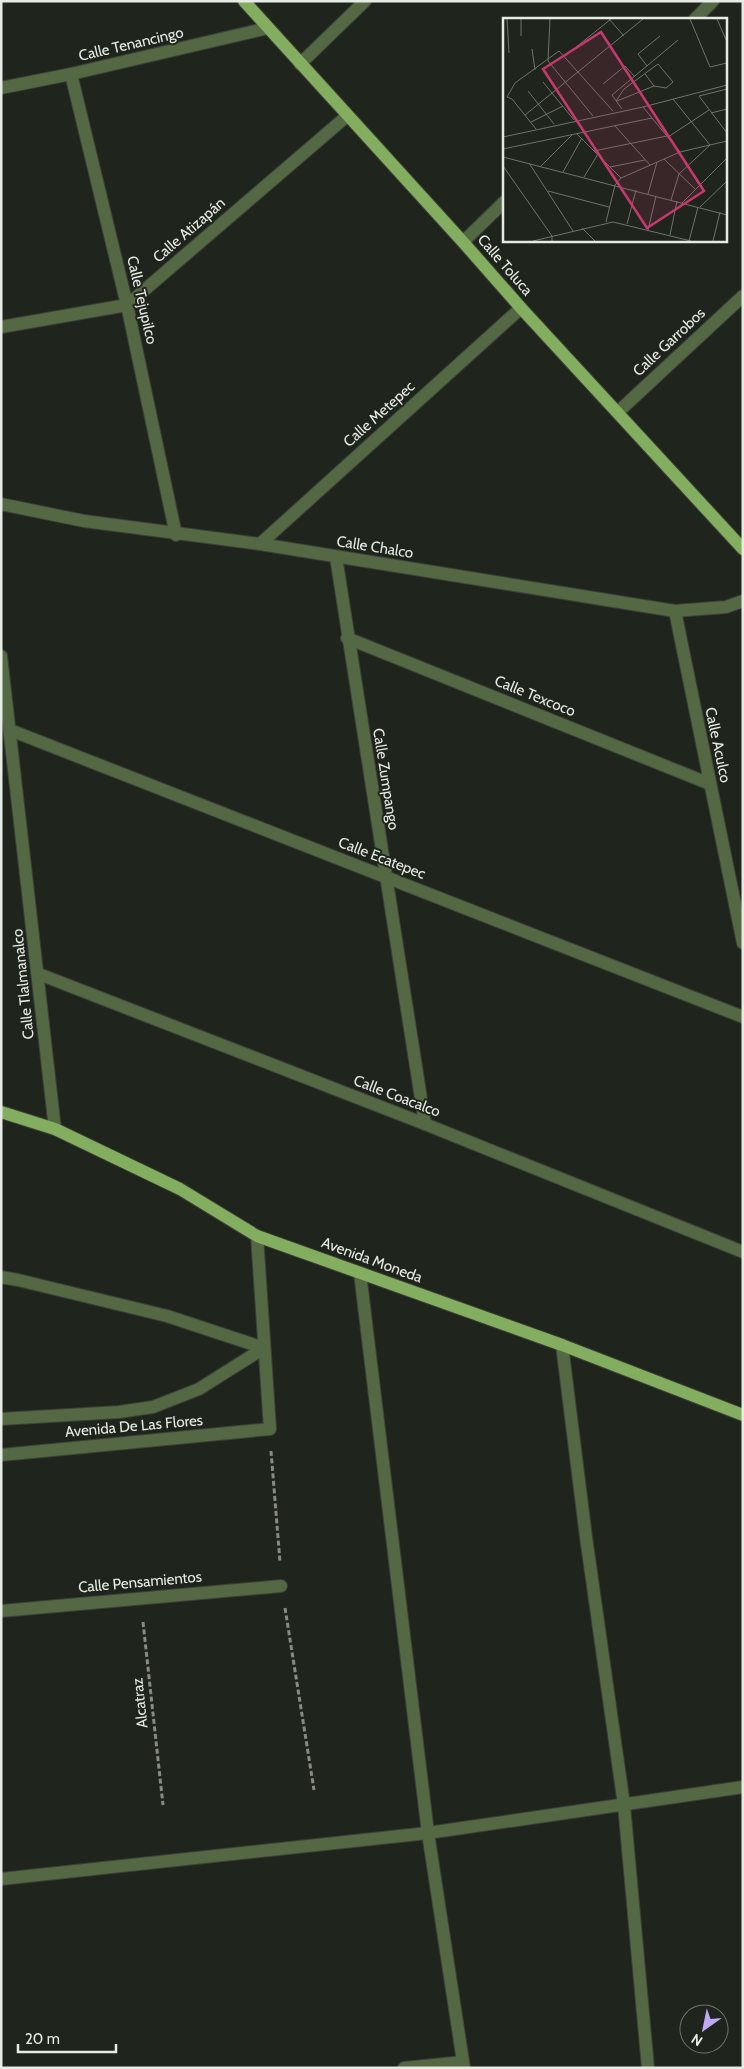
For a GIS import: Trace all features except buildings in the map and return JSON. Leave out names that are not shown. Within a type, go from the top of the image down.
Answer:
[{"type":"main road","name":"Calle Toluca","points":[[244,1],[521,308],[743,549]]},
{"type":"main road","name":"Avenida Moneda","points":[[1,1112],[55,1129],[180,1189],[257,1236],[562,1345],[743,1415]]},
{"type":"street","points":[[300,64],[365,1]]},
{"type":"street","points":[[696,18],[713,1]]},
{"type":"street","name":"Calle Tenancingo","points":[[1,88],[71,74],[268,28]]},
{"type":"street","name":"Calle Tejupilco","points":[[71,74],[126,305],[176,535]]},
{"type":"street","name":"Calle Atizapán","points":[[126,305],[347,116]]},
{"type":"street","points":[[463,242],[503,203]]},
{"type":"street","name":"Calle Garrobos","points":[[618,412],[743,296]]},
{"type":"street","points":[[1,327],[126,305]]},
{"type":"street","name":"Calle Metepec","points":[[260,544],[521,308]]},
{"type":"street","name":"Calle Chalco","points":[[1,504],[84,521],[176,535],[260,544],[675,611],[726,607],[743,601]]},
{"type":"street","name":"Calle Zumpango","points":[[336,557],[347,638],[425,1124]]},
{"type":"street","name":"Calle Aculco","points":[[675,611],[743,943]]},
{"type":"street","name":"Calle Texcoco","points":[[347,638],[710,784]]},
{"type":"street","name":"Calle Tlalmanalco","points":[[1,656],[4,711],[10,730],[55,1129]]},
{"type":"street","name":"Calle Ecatepec","points":[[10,730],[743,1016]]},
{"type":"street","name":"Calle Coacalco","points":[[39,974],[425,1124],[743,1252]]},
{"type":"street","points":[[257,1236],[264,1348]]},
{"type":"street","points":[[360,1273],[428,1833],[463,2065],[404,2068]]},
{"type":"street","points":[[1,1277],[167,1316],[264,1348]]},
{"type":"street","points":[[562,1345],[586,1537],[624,1805],[648,2068]]},
{"type":"street","points":[[1,1419],[119,1412],[152,1407],[199,1389],[264,1348]]},
{"type":"street","name":"Avenida De Las Flores","points":[[1,1455],[270,1429],[264,1348]]},
{"type":"street","name":"Calle Pensamientos","points":[[1,1611],[281,1586]]},
{"type":"street","points":[[1,1879],[428,1833],[743,1787]]},
{"type":"path","name":"Alcatraz","points":[[140,1598],[163,1805]]}]
